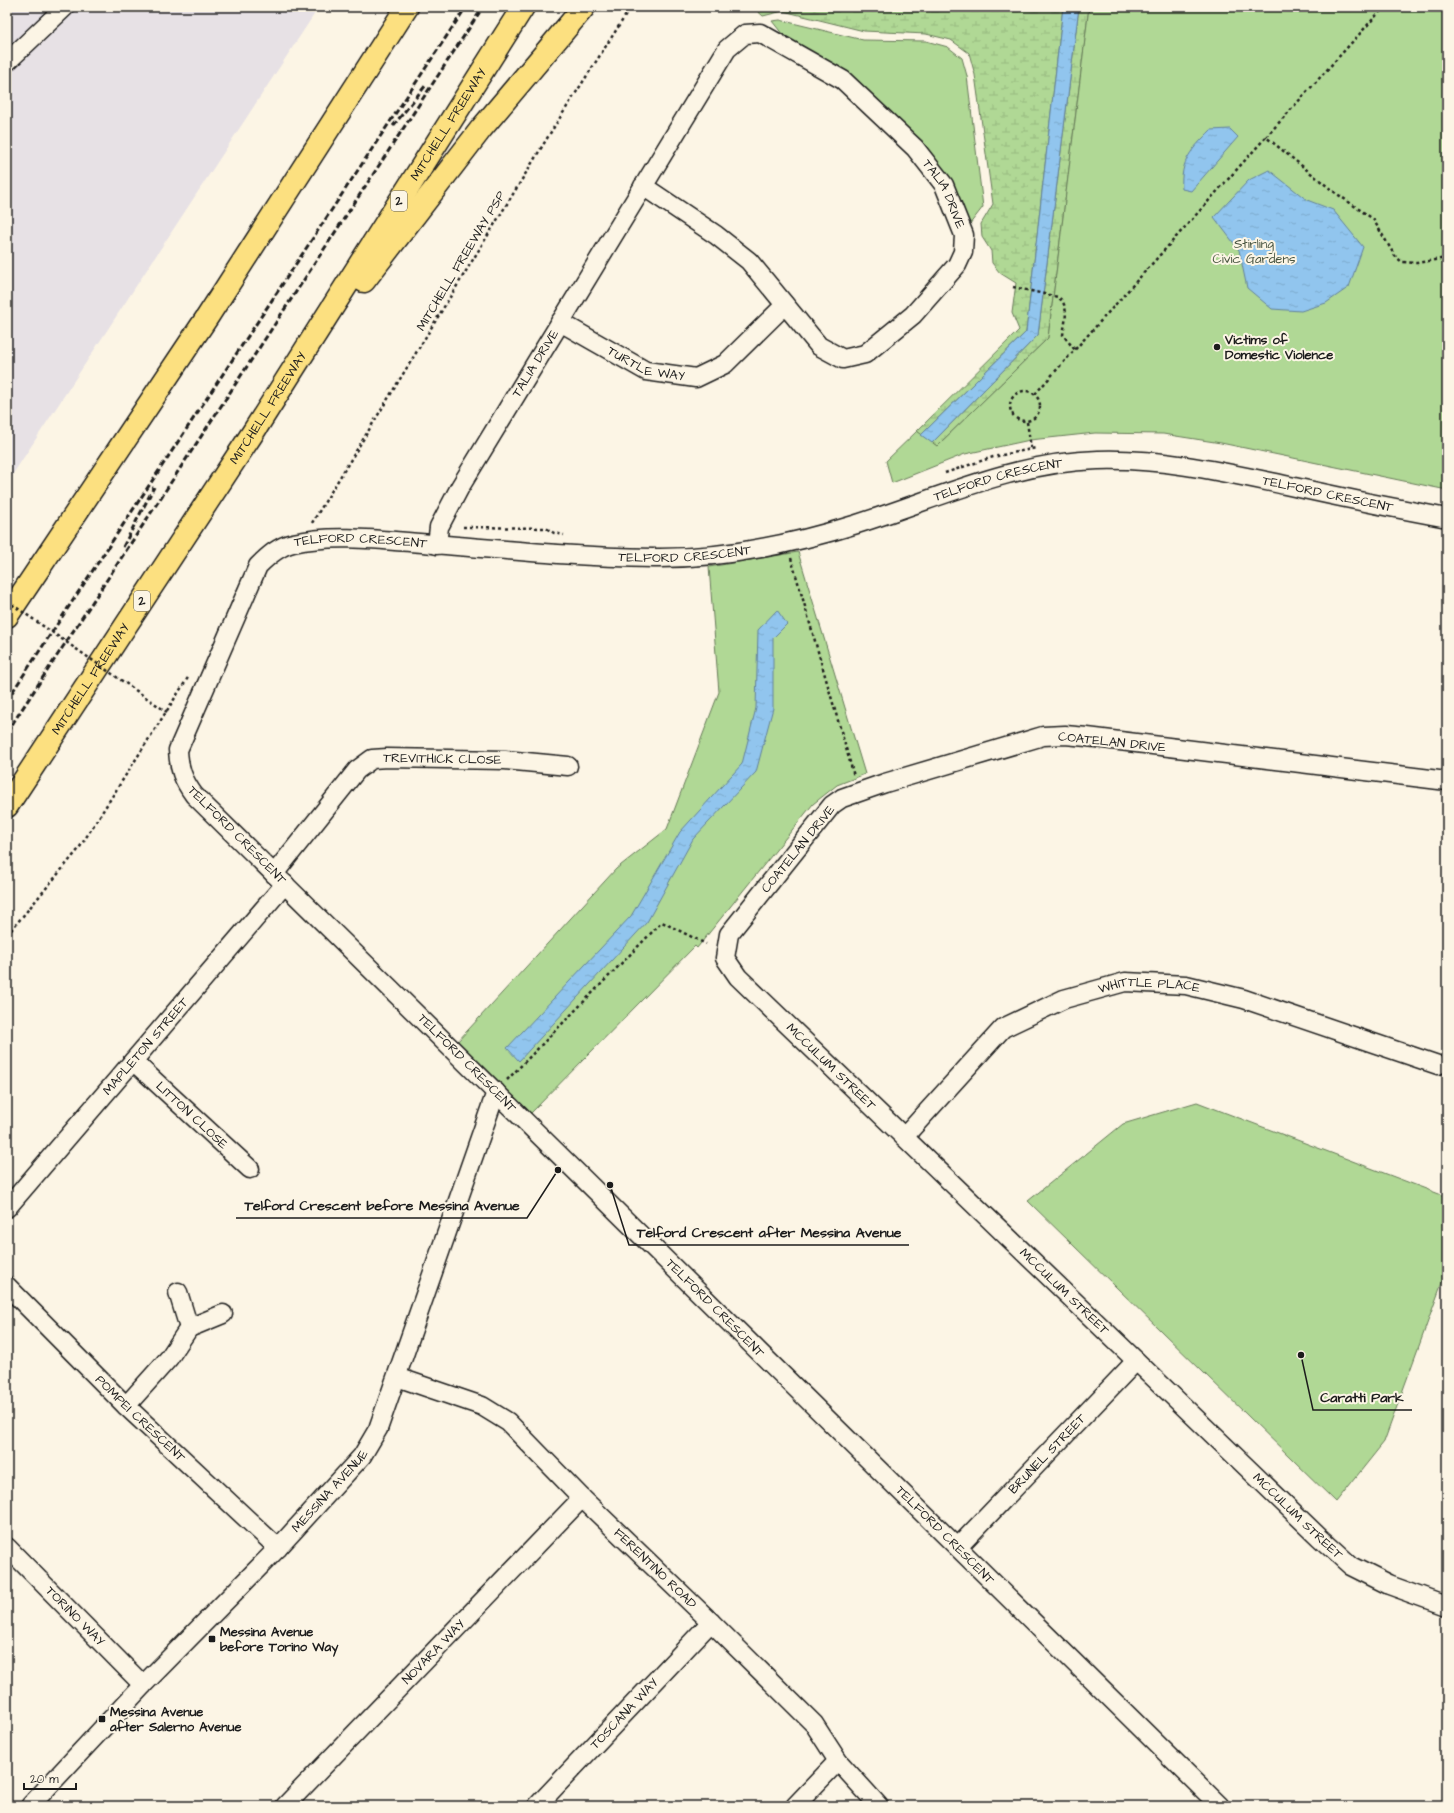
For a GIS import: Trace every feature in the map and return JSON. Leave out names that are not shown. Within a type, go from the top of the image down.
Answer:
[{"type":"highway","points":[[7,616],[208,316],[407,7]]},
{"type":"highway","name":"MITCHELL FREEWAY","points":[[7,806],[275,396],[524,7]]},
{"type":"highway","points":[[275,396],[481,129],[584,7]]},
{"type":"street","points":[[7,62],[65,7]]},
{"type":"street","name":"TALIA DRIVE","points":[[437,545],[439,527],[460,487],[560,322],[643,186],[727,49],[745,34],[760,33],[842,80],[915,148],[944,186],[964,235],[963,252],[957,265],[913,315],[865,354],[843,359],[819,346],[749,261],[716,236],[643,186]]},
{"type":"street","name":"TURTLE WAY","points":[[560,322],[646,371],[696,378],[725,364],[786,305]]},
{"type":"street","name":"TELFORD CRESCENT","points":[[1220,1806],[194,795],[184,781],[178,766],[178,750],[258,566],[270,554],[288,544],[313,539],[372,540],[576,556],[656,558],[708,555],[786,542],[858,524],[998,475],[1034,467],[1097,460],[1157,460],[1214,469],[1364,502],[1447,518]]},
{"type":"street","name":"COATELAN DRIVE","points":[[729,934],[823,814],[842,798],[1043,736],[1065,735],[1447,781]]},
{"type":"street","name":"TREVITHICK CLOSE","points":[[280,879],[357,770],[372,759],[505,760],[568,766]]},
{"type":"street","name":"MAPLETON STREET","points":[[7,1208],[133,1061],[280,879]]},
{"type":"street","name":"MCCULUM STREET","points":[[729,934],[725,958],[738,977],[1313,1532],[1351,1566],[1390,1585],[1447,1606]]},
{"type":"street","name":"WHITTLE PLACE","points":[[904,1137],[1003,1028],[1064,999],[1125,982],[1186,985],[1244,999],[1438,1065]]},
{"type":"street","name":"LITTON CLOSE","points":[[133,1061],[250,1169]]},
{"type":"street","name":"MESSINA AVENUE","points":[[30,1806],[143,1685],[278,1548],[362,1456],[378,1429],[496,1092]]},
{"type":"street","name":"POMPEI CRESCENT","points":[[7,1286],[126,1406],[278,1548]]},
{"type":"street","points":[[178,1292],[190,1328]]},
{"type":"street","points":[[126,1406],[169,1358],[190,1328],[223,1314]]},
{"type":"street","name":"BRUNEL STREET","points":[[958,1547],[1136,1361]]},
{"type":"street","name":"FERENTINO ROAD","points":[[397,1377],[482,1406],[508,1422],[582,1498],[814,1724],[838,1761],[879,1806]]},
{"type":"street","name":"NOVARA WAY","points":[[285,1806],[582,1498]]},
{"type":"street","name":"TORINO WAY","points":[[7,1547],[143,1685]]},
{"type":"street","name":"TOSCANA WAY","points":[[537,1806],[711,1622]]},
{"type":"street","points":[[796,1806],[838,1761]]},
{"type":"path","name":"MITCHELL FREEWAY PSP","points":[[309,527],[550,133],[631,7]]},
{"type":"path","points":[[1035,394],[1384,7]]},
{"type":"path","points":[[1266,137],[1333,191],[1373,219],[1395,256],[1402,262],[1417,264],[1447,258]]},
{"type":"path","points":[[1013,287],[1058,297],[1063,301],[1066,309],[1063,335],[1075,350]]},
{"type":"path","points":[[1024,391],[1035,394],[1041,405],[1037,416],[1027,422],[1016,418],[1010,408],[1014,397],[1024,391]]},
{"type":"path","points":[[1027,422],[1031,448]]},
{"type":"path","points":[[439,527],[546,528]]},
{"type":"path","points":[[786,542],[858,792]]},
{"type":"path","points":[[7,601],[167,712]]},
{"type":"path","points":[[7,935],[78,850],[140,752]]},
{"type":"path","points":[[496,1092],[662,922],[706,944]]},
{"type":"shaded area","points":[[7,7],[319,7],[7,483]]},
{"type":"green space","points":[[753,7],[1063,7],[1026,332],[921,435],[917,431],[1019,330],[1012,313],[1016,283],[1000,273],[992,263],[991,251],[982,237],[981,224],[993,204],[975,75],[969,53],[951,40],[926,34],[864,31],[783,11],[763,16]]},
{"type":"green space","points":[[1079,7],[1089,7],[1048,338],[937,446],[932,443],[1038,335]]},
{"type":"green space","name":"Stirling Civic Gardens","points":[[1089,7],[1447,7],[1447,490],[1221,443],[1163,434],[1095,433],[1030,440],[965,454],[892,483],[886,461],[917,431],[937,446],[1048,338]]},
{"type":"green space","points":[[780,20],[863,40],[926,41],[948,47],[962,58],[967,76],[983,207],[969,225],[847,74],[783,35],[772,21]]},
{"type":"green space","points":[[798,552],[865,774],[837,785],[813,804],[697,948],[695,946],[531,1113],[457,1042],[616,869],[667,829],[719,692],[709,567]]},
{"type":"green space","points":[[1197,1102],[1447,1197],[1447,1269],[1384,1442],[1336,1502],[1028,1201],[1123,1124]]},
{"type":"water","points":[[1063,7],[1079,7],[1038,335],[932,443],[921,435],[1026,332]]},
{"type":"water","points":[[1230,129],[1238,137],[1191,191],[1182,189],[1183,170],[1185,163],[1193,149],[1211,130]]},
{"type":"water","points":[[1269,170],[1307,200],[1333,210],[1363,247],[1349,287],[1326,303],[1301,311],[1272,309],[1247,288],[1239,250],[1214,217],[1249,180]]},
{"type":"water","points":[[777,610],[787,624],[773,638],[773,708],[756,772],[693,839],[647,922],[519,1061],[507,1048],[631,916],[680,832],[742,764],[756,708],[758,630]]},
{"type":"railway","points":[[7,700],[466,7]]},
{"type":"railway","points":[[7,732],[483,7]]},
{"type":"railway","points":[[393,126],[426,85]]},
{"type":"railway","points":[[123,547],[154,487]]},
{"type":"place","name":"Victims of Domestic Violence","points":[[1217,347]]},
{"type":"place","name":"Telford Crescent before Messina Avenue","points":[[558,1170]]},
{"type":"place","name":"Telford Crescent after Messina Avenue","points":[[610,1185]]},
{"type":"place","name":"Caratti Park","points":[[1301,1355]]},
{"type":"place","name":"Messina Avenue before Torino Way","points":[[212,1639]]},
{"type":"place","name":"Messina Avenue after Salerno Avenue","points":[[102,1719]]}]
